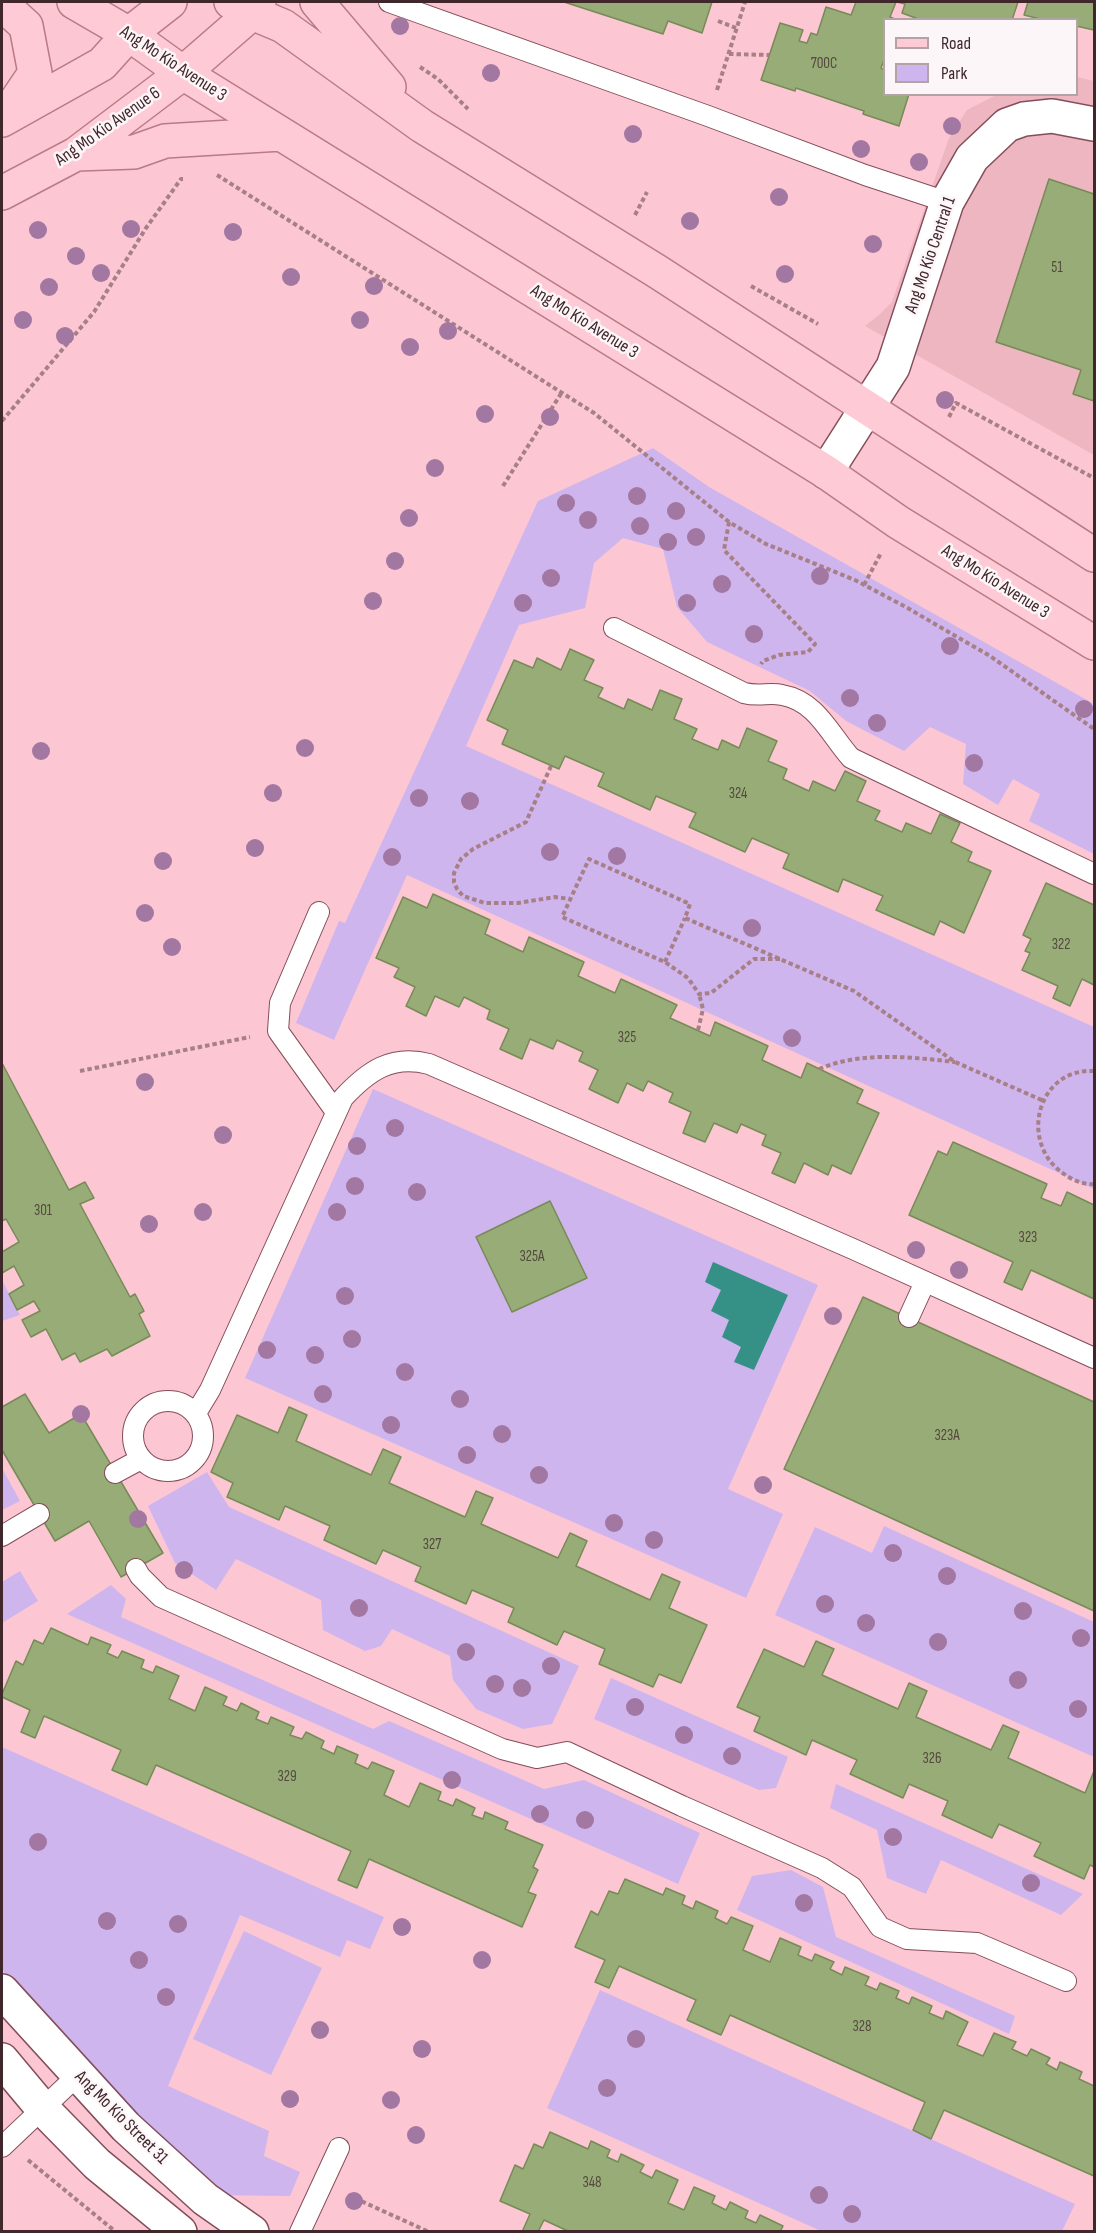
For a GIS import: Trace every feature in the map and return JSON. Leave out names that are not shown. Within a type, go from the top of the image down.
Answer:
[{"type":"main road","name":"Ang Mo Kio Avenue 3","points":[[74,2],[129,34],[183,73],[826,472],[898,522],[1095,643]]},
{"type":"main road","points":[[2,120],[102,64],[129,34],[170,2]]},
{"type":"main road","points":[[317,2],[422,126]]},
{"type":"main road","points":[[2,4],[26,26],[35,73],[2,120]]},
{"type":"main road","points":[[247,5],[283,26],[422,126],[658,272],[1095,555]]},
{"type":"main road","name":"Ang Mo Kio Avenue 6","points":[[2,193],[76,154],[183,73],[247,5]]},
{"type":"main road","points":[[76,154],[134,152],[165,141],[281,134]]},
{"type":"street","name":"Ang Mo Kio Central 1","points":[[826,472],[893,367],[946,202],[972,158],[1007,126],[1024,119],[1052,116],[1095,124]]},
{"type":"street","name":"Ang Mo Kio Street 31","points":[[2,1991],[126,2127],[205,2199],[252,2232]]},
{"type":"street","points":[[2,2060],[43,2109],[97,2164],[180,2232]]},
{"type":"lane","points":[[389,2],[708,116],[865,175],[946,202]]},
{"type":"lane","points":[[614,628],[744,693],[756,696],[782,694],[798,701],[813,710],[828,725],[839,745],[851,758],[1095,874]]},
{"type":"lane","points":[[319,912],[280,1003],[278,1031],[336,1112]]},
{"type":"lane","points":[[196,1413],[210,1390],[343,1098],[353,1087],[379,1068],[402,1060],[415,1060],[429,1064],[1095,1358]]},
{"type":"lane","points":[[909,1317],[925,1282]]},
{"type":"lane","points":[[162,1401],[174,1401],[196,1413],[202,1424],[204,1436],[202,1448],[187,1467],[175,1471],[163,1471],[151,1467],[141,1459],[135,1449],[133,1437],[135,1424],[150,1406],[162,1401]]},
{"type":"lane","points":[[115,1473],[141,1459]]},
{"type":"lane","points":[[2,1536],[39,1514]]},
{"type":"lane","points":[[136,1569],[161,1597],[502,1749],[537,1758],[567,1752],[822,1868],[852,1887],[880,1927],[907,1939],[977,1943],[1066,1982]]},
{"type":"lane","points":[[4,2145],[78,2075]]},
{"type":"lane","points":[[300,2232],[339,2148]]},
{"type":"path","points":[[708,116],[745,2]]},
{"type":"path","points":[[718,21],[736,28]]},
{"type":"path","points":[[729,54],[769,55]]},
{"type":"path","points":[[208,176],[217,175],[594,413],[729,522],[766,544],[855,580],[904,606],[990,656],[1095,729]]},
{"type":"path","points":[[2,421],[94,312],[146,228],[181,179],[190,178]]},
{"type":"path","points":[[638,208],[647,192]]},
{"type":"path","points":[[503,486],[562,392]]},
{"type":"path","points":[[956,403],[1095,478]]},
{"type":"path","points":[[729,522],[724,550],[815,644],[808,652],[779,655],[763,661],[744,693]]},
{"type":"path","points":[[551,766],[526,822],[473,849],[461,859],[454,873],[454,882],[463,896],[485,903],[518,903],[555,897],[570,899]]},
{"type":"path","points":[[664,962],[690,904],[589,859],[562,917],[664,962],[688,978],[699,994],[703,1009],[698,1030]]},
{"type":"path","points":[[685,918],[854,991],[955,1062],[1044,1101]]},
{"type":"path","points":[[699,994],[711,993],[754,959],[780,959]]},
{"type":"path","points":[[80,1071],[278,1031]]},
{"type":"path","points":[[819,1069],[846,1060],[865,1057],[911,1057],[955,1062]]},
{"type":"path","points":[[1095,1071],[1072,1075],[1057,1084],[1044,1101],[1039,1113],[1037,1133],[1043,1152],[1054,1168],[1071,1179],[1095,1184]]},
{"type":"path","points":[[4,2145],[116,2232]]},
{"type":"path","points":[[322,2184],[429,2232]]},
{"type":"shaded area","points":[[1078,77],[1094,81],[1094,455],[865,326],[892,302],[949,138],[967,110],[994,96],[1078,96]]},
{"type":"green space","points":[[653,448],[709,487],[1094,704],[1094,854],[1029,821],[1040,794],[1013,779],[998,805],[963,784],[966,744],[930,727],[904,751],[846,721],[810,691],[707,642],[677,607],[663,549],[623,538],[594,563],[585,608],[519,625],[466,746],[1094,1027],[1094,1189],[407,875],[334,1040],[296,1023],[339,921],[345,923],[538,501]]},
{"type":"green space","points":[[373,1089],[818,1285],[728,1489],[783,1514],[746,1598],[245,1378]]},
{"type":"green space","points":[[2,1280],[20,1315],[2,1321]]},
{"type":"green space","points":[[2,1468],[20,1501],[2,1510]]},
{"type":"green space","points":[[207,1472],[229,1507],[579,1666],[552,1724],[523,1729],[476,1709],[453,1680],[450,1656],[392,1629],[381,1646],[365,1651],[323,1630],[321,1600],[236,1559],[216,1590],[175,1563],[148,1506]]},
{"type":"green space","points":[[884,1526],[1094,1622],[1094,1757],[775,1615],[815,1527],[872,1553]]},
{"type":"green space","points":[[20,1571],[38,1601],[2,1623],[2,1582]]},
{"type":"green space","points":[[111,1585],[126,1599],[121,1617],[373,1729],[389,1721],[544,1789],[584,1780],[700,1833],[678,1884],[67,1614]]},
{"type":"green space","points":[[611,1678],[788,1757],[776,1788],[759,1790],[594,1719]]},
{"type":"green space","points":[[2,1747],[384,1917],[370,1949],[347,1940],[340,1957],[240,1915],[168,2086],[269,2131],[264,2156],[300,2172],[290,2196],[209,2195],[29,2011],[2,1969]]},
{"type":"green space","points":[[836,1784],[1083,1894],[1061,1915],[941,1860],[926,1894],[887,1878],[877,1830],[830,1808]]},
{"type":"green space","points":[[791,1870],[823,1887],[836,1937],[1015,2016],[1009,2034],[737,1910],[752,1876]]},
{"type":"green space","points":[[244,1931],[322,1968],[271,2075],[193,2039]]},
{"type":"green space","points":[[600,1990],[1075,2204],[1062,2231],[821,2231],[547,2108]]},
{"type":"water","points":[[713,1262],[788,1295],[754,1370],[734,1362],[741,1347],[722,1337],[729,1320],[711,1311],[721,1290],[705,1282]]},
{"type":"building","points":[[564,2],[712,2],[702,33],[668,21],[663,34]]},
{"type":"building","points":[[856,2],[896,2],[890,17],[892,18],[883,18],[881,68],[883,69],[883,96],[908,96],[899,126],[863,114],[864,111],[796,88],[795,91],[761,80],[780,23],[803,30],[799,41],[807,43],[811,33],[817,35],[826,7],[851,15]]},
{"type":"building","points":[[897,2],[1018,2],[1013,18],[916,18],[902,13],[905,4]]},
{"type":"building","points":[[1028,2],[1094,2],[1094,30],[1078,26],[1078,18],[1036,18],[1024,15]]},
{"type":"building","points":[[1049,179],[1094,194],[1094,401],[1073,394],[1081,370],[996,342]]},
{"type":"building","points":[[570,649],[594,660],[584,680],[603,688],[598,697],[624,709],[628,699],[652,710],[660,690],[682,699],[674,719],[697,729],[692,739],[718,750],[722,740],[739,748],[747,728],[777,741],[768,761],[787,769],[783,779],[809,791],[813,781],[835,791],[845,771],[866,781],[857,801],[880,811],[875,820],[902,832],[906,823],[931,834],[940,814],[960,823],[951,842],[972,852],[968,861],[991,871],[964,933],[940,921],[934,935],[876,910],[883,896],[843,879],[838,892],[783,868],[789,854],[752,838],[745,852],[689,827],[696,813],[656,796],[650,810],[598,786],[604,773],[565,756],[559,769],[502,744],[508,730],[487,720],[514,660],[533,668],[537,658],[561,670]]},
{"type":"building","points":[[1046,883],[1094,905],[1094,985],[1082,979],[1070,1006],[1053,998],[1058,986],[1022,970],[1030,953],[1025,951],[1031,939],[1023,935]]},
{"type":"building","points":[[433,894],[490,920],[485,934],[523,952],[529,937],[584,962],[578,976],[615,993],[621,979],[677,1005],[670,1018],[710,1036],[715,1022],[768,1046],[762,1060],[801,1078],[807,1063],[863,1090],[857,1103],[879,1113],[851,1174],[832,1165],[828,1175],[804,1163],[795,1183],[772,1173],[781,1153],[762,1145],[766,1135],[741,1124],[737,1133],[714,1123],[705,1142],[683,1133],[691,1112],[669,1102],[673,1093],[648,1081],[643,1091],[627,1083],[618,1103],[589,1089],[598,1070],[579,1061],[583,1052],[557,1040],[553,1049],[530,1039],[522,1059],[500,1049],[509,1029],[487,1019],[490,1010],[464,997],[459,1007],[435,996],[426,1016],[406,1006],[415,987],[394,977],[399,968],[376,958],[403,897],[427,908]]},
{"type":"building","points":[[2,1063],[69,1190],[85,1182],[94,1198],[80,1204],[130,1297],[135,1294],[144,1311],[139,1314],[150,1336],[112,1356],[107,1349],[80,1362],[75,1353],[62,1360],[46,1329],[31,1337],[22,1320],[40,1311],[34,1301],[17,1310],[9,1294],[24,1285],[14,1266],[2,1273],[2,1252],[19,1242],[6,1219],[2,1221]]},
{"type":"building","points":[[953,1142],[1047,1184],[1041,1198],[1061,1206],[1067,1192],[1094,1205],[1094,1299],[1031,1270],[1022,1290],[1004,1282],[1013,1262],[909,1215],[938,1151],[947,1155]]},
{"type":"building","points":[[550,1201],[587,1278],[512,1312],[476,1237]]},
{"type":"building","points":[[863,1297],[1094,1402],[1094,1611],[784,1469]]},
{"type":"building","points":[[25,1394],[49,1433],[81,1414],[163,1553],[121,1577],[89,1521],[55,1541],[2,1450],[2,1407]]},
{"type":"building","points":[[289,1407],[307,1415],[296,1441],[371,1475],[383,1449],[401,1457],[389,1483],[465,1517],[476,1491],[493,1498],[481,1524],[558,1558],[570,1533],[587,1541],[576,1566],[650,1600],[662,1574],[680,1582],[669,1608],[707,1625],[681,1683],[659,1674],[653,1687],[599,1664],[605,1649],[564,1631],[557,1645],[508,1622],[514,1608],[472,1590],[466,1604],[415,1581],[421,1567],[383,1550],[376,1564],[324,1540],[330,1526],[285,1506],[279,1520],[227,1497],[233,1483],[211,1472],[237,1415],[278,1433]]},
{"type":"building","points":[[51,1628],[88,1645],[91,1637],[111,1645],[107,1653],[118,1658],[122,1651],[144,1660],[141,1668],[153,1673],[156,1666],[179,1676],[169,1699],[195,1711],[205,1687],[227,1697],[223,1705],[237,1711],[241,1703],[259,1712],[256,1719],[268,1724],[271,1717],[294,1727],[290,1735],[302,1739],[306,1732],[324,1741],[321,1748],[334,1754],[337,1746],[358,1755],[355,1763],[368,1769],[372,1762],[394,1771],[384,1795],[409,1807],[420,1783],[441,1792],[438,1800],[453,1806],[456,1799],[475,1808],[472,1815],[483,1819],[485,1812],[508,1822],[505,1829],[543,1845],[533,1867],[538,1870],[528,1892],[536,1895],[522,1927],[369,1859],[357,1888],[338,1880],[351,1851],[156,1765],[147,1785],[112,1770],[121,1750],[44,1716],[35,1738],[21,1732],[30,1710],[2,1697],[2,1694],[16,1661],[23,1665],[34,1640],[43,1644]]},
{"type":"building","points":[[816,1641],[834,1649],[822,1675],[898,1709],[909,1683],[927,1691],[916,1717],[991,1750],[1003,1725],[1019,1732],[1008,1758],[1085,1793],[1094,1771],[1094,1867],[1090,1865],[1084,1879],[1034,1856],[1041,1843],[999,1824],[992,1838],[942,1815],[948,1801],[909,1784],[903,1798],[850,1774],[857,1760],[812,1740],[806,1755],[754,1731],[760,1717],[737,1707],[764,1649],[804,1667]]},
{"type":"building","points":[[625,1879],[663,1895],[666,1888],[685,1896],[682,1904],[693,1909],[696,1901],[718,1911],[715,1918],[727,1924],[731,1917],[753,1926],[743,1950],[770,1962],[780,1938],[801,1947],[798,1955],[812,1961],[815,1954],[834,1962],[830,1969],[842,1975],[845,1967],[869,1977],[865,1985],[877,1990],[880,1983],[899,1991],[896,1998],[909,2004],[912,1997],[932,2006],[929,2013],[943,2019],[946,2011],[968,2022],[957,2045],[983,2056],[994,2033],[1016,2042],[1012,2049],[1027,2056],[1031,2049],[1050,2058],[1046,2064],[1057,2070],[1060,2062],[1082,2072],[1079,2079],[1094,2086],[1094,2176],[944,2110],[931,2139],[913,2130],[925,2102],[730,2015],[721,2035],[687,2020],[696,2000],[619,1966],[609,1988],[595,1982],[605,1960],[575,1947],[591,1911],[598,1915],[609,1891],[618,1894]]},
{"type":"building","points":[[550,2132],[588,2149],[591,2141],[610,2150],[607,2157],[618,2162],[621,2154],[644,2165],[640,2172],[652,2178],[656,2170],[678,2180],[668,2203],[684,2210],[694,2187],[715,2196],[712,2203],[726,2210],[730,2202],[748,2211],[745,2218],[756,2223],[760,2215],[783,2226],[780,2232],[570,2232],[544,2220],[538,2232],[522,2232],[530,2214],[500,2201],[515,2165],[523,2169],[534,2144],[543,2148]]}]
